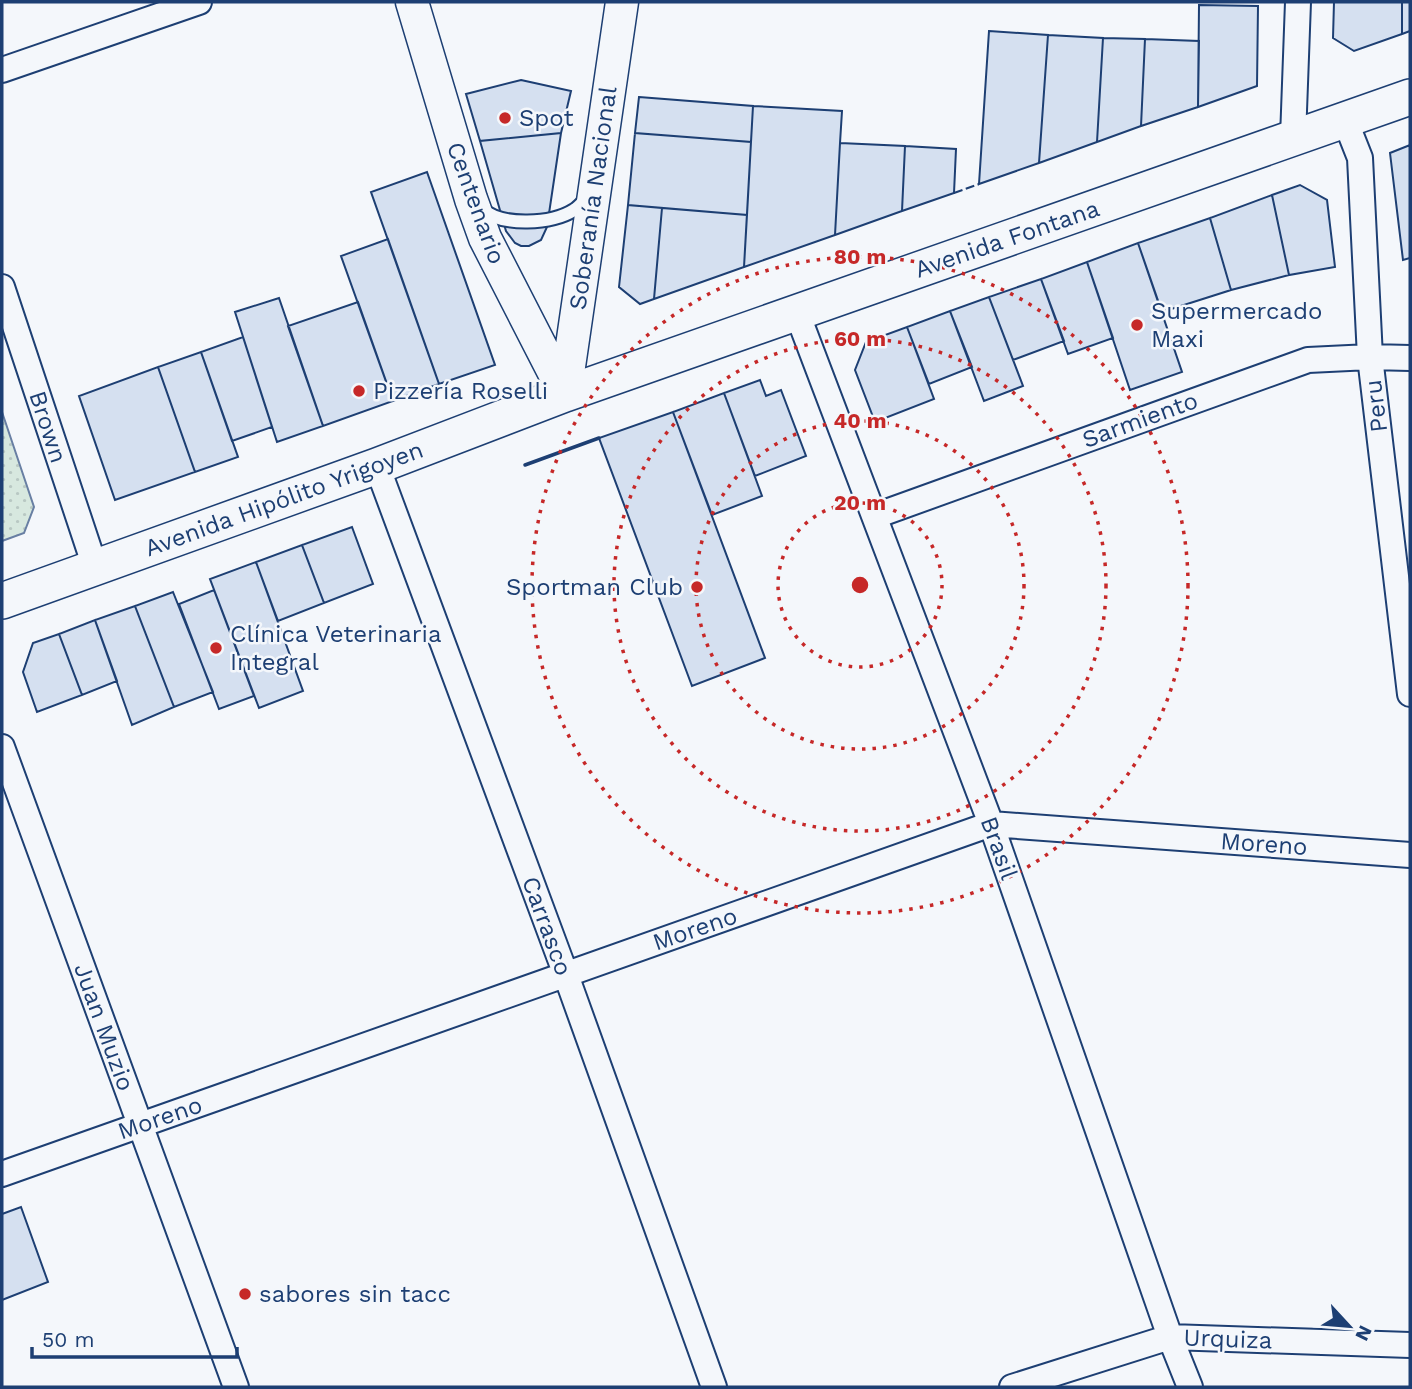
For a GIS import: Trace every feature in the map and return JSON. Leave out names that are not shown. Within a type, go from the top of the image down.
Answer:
[{"type":"main road","name":"Avenida Fontana","points":[[565,394],[1410,97]]},
{"type":"main road","name":"Avenida Hipólito Yrigoyen","points":[[2,601],[377,466],[565,394]]},
{"type":"street","points":[[2,70],[199,2]]},
{"type":"street","name":"Centenario","points":[[412,2],[485,238],[565,394]]},
{"type":"street","name":"Soberanía Nacional","points":[[565,394],[622,2]]},
{"type":"street","points":[[1293,138],[1298,2]]},
{"type":"street","name":"Peru","points":[[1345,120],[1360,158],[1370,357],[1410,694]]},
{"type":"street","name":"Brown","points":[[2,287],[95,567]]},
{"type":"street","name":"Brasil","points":[[797,313],[991,824],[1190,1387]]},
{"type":"street","name":"Sarmiento","points":[[875,516],[1308,359],[1410,358]]},
{"type":"street","name":"Carrasco","points":[[377,466],[566,975],[714,1387]]},
{"type":"street","name":"Juan Muzio","points":[[2,747],[236,1387]]},
{"type":"street","name":"Moreno","points":[[2,1174],[991,824],[1410,855]]},
{"type":"street","name":"Urquiza","points":[[1012,1387],[1171,1337],[1410,1345]]},
{"type":"lane","points":[[471,199],[498,220],[512,222],[556,217],[575,210],[594,191]]},
{"type":"shaded area","points":[[2,412],[34,507],[24,533],[2,541]]},
{"type":"building","points":[[1334,2],[1402,2],[1402,34],[1354,51],[1333,38]]},
{"type":"building","points":[[1402,2],[1410,2],[1410,31],[1402,34]]},
{"type":"building","points":[[1199,5],[1258,6],[1257,86],[1198,107]]},
{"type":"building","points":[[989,31],[1048,35],[1039,163],[979,184]]},
{"type":"building","points":[[1048,35],[1103,38],[1097,142],[1039,163]]},
{"type":"building","points":[[1103,38],[1145,39],[1141,126],[1097,142]]},
{"type":"building","points":[[1145,39],[1199,41],[1198,107],[1141,126]]},
{"type":"building","points":[[521,80],[571,91],[561,133],[480,141],[466,94]]},
{"type":"building","points":[[639,97],[753,106],[751,142],[635,133]]},
{"type":"building","points":[[753,106],[842,111],[835,235],[744,267]]},
{"type":"building","points":[[561,133],[547,227],[541,240],[529,246],[521,246],[515,243],[506,231],[480,141]]},
{"type":"building","points":[[635,133],[751,142],[747,215],[628,205]]},
{"type":"building","points":[[840,143],[905,146],[902,211],[835,235]]},
{"type":"building","points":[[1410,145],[1410,258],[1403,260],[1390,153]]},
{"type":"building","points":[[905,146],[956,149],[954,193],[902,211]]},
{"type":"building","points":[[427,172],[495,365],[439,384],[371,192]]},
{"type":"building","points":[[1300,185],[1327,200],[1335,267],[1289,275],[1272,195]]},
{"type":"building","points":[[1272,195],[1289,275],[1231,290],[1210,218]]},
{"type":"building","points":[[628,205],[662,208],[654,299],[640,304],[619,287]]},
{"type":"building","points":[[662,208],[747,215],[744,267],[654,299]]},
{"type":"building","points":[[1210,218],[1231,290],[1162,312],[1138,243]]},
{"type":"building","points":[[388,239],[439,384],[393,401],[341,256]]},
{"type":"building","name":"Supermercado Maxi","points":[[1138,243],[1182,372],[1130,390],[1087,262]]},
{"type":"building","points":[[1087,262],[1113,338],[1068,354],[1041,279]]},
{"type":"building","points":[[1041,279],[1064,341],[1013,360],[989,297]]},
{"type":"building","points":[[989,297],[1023,386],[984,401],[950,311]]},
{"type":"building","points":[[279,298],[323,426],[277,442],[235,312]]},
{"type":"building","points":[[358,302],[393,401],[323,426],[288,326]]},
{"type":"building","points":[[950,311],[972,367],[929,384],[907,327]]},
{"type":"building","points":[[907,327],[934,399],[875,422],[855,370],[866,342]]},
{"type":"building","points":[[243,337],[272,427],[232,441],[201,352]]},
{"type":"building","points":[[201,352],[238,457],[195,472],[158,367]]},
{"type":"building","points":[[158,367],[195,472],[115,500],[79,396]]},
{"type":"building","points":[[760,380],[766,396],[781,390],[806,456],[755,476],[724,393]]},
{"type":"building","points":[[724,393],[762,496],[712,515],[673,412]]},
{"type":"building","name":"Sportman Club","points":[[673,412],[765,658],[692,686],[599,438]]},
{"type":"building","points":[[352,527],[373,584],[324,603],[302,545]]},
{"type":"building","points":[[302,545],[324,603],[278,621],[256,562]]},
{"type":"building","points":[[256,562],[303,691],[259,708],[210,579]]},
{"type":"building","name":"Clínica Veterinaria Integral","points":[[214,590],[254,696],[219,709],[179,604]]},
{"type":"building","points":[[173,592],[213,692],[174,707],[135,606]]},
{"type":"building","points":[[135,606],[174,707],[132,725],[95,620]]},
{"type":"building","points":[[95,620],[117,681],[82,695],[59,634]]},
{"type":"building","points":[[59,634],[82,695],[37,712],[23,672],[33,643]]},
{"type":"building","points":[[21,1207],[48,1282],[2,1300],[2,1214]]},
{"type":"fence","points":[[954,193],[979,184]]},
{"type":"wall","points":[[525,465],[599,438]]},
{"type":"place","name":"Spot","points":[[505,118]]},
{"type":"place","name":"Supermercado Maxi","points":[[1137,325]]},
{"type":"place","name":"Pizzería Roselli","points":[[359,391]]},
{"type":"place","name":"Sportman Club","points":[[697,587]]},
{"type":"place","name":"Clínica Veterinaria Integral","points":[[216,648]]},
{"type":"place","name":"sabores sin tacc","points":[[245,1294]]}]
